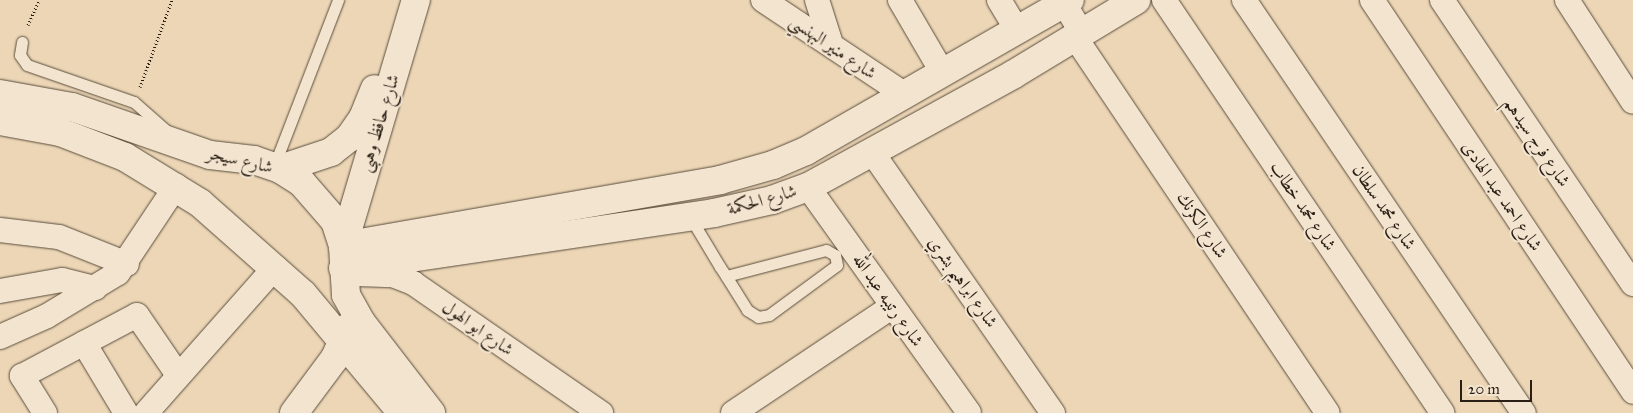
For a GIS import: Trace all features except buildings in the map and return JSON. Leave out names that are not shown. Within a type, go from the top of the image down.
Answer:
[{"type":"main road","name":"شارع حافظ وهبى","points":[[277,167],[331,152],[363,118],[396,0]]},
{"type":"main road","name":"شارع حافظ وهبى","points":[[294,413],[345,342],[349,316],[344,272],[416,0]]},
{"type":"main road","name":"شارع الحكمة","points":[[344,272],[690,217],[772,200],[808,187],[1014,74],[1136,0]]},
{"type":"main road","name":"شارع الحكمة","points":[[344,272],[748,173],[806,150],[1066,1]]},
{"type":"main road","points":[[1006,36],[1014,74]]},
{"type":"main road","name":"شارع سيجر","points":[[0,94],[72,107],[210,154],[277,167],[321,200],[335,221],[344,272],[372,341],[432,413]]},
{"type":"main road","points":[[0,121],[60,132],[125,157],[176,186],[200,203],[275,267],[345,342],[402,413]]},
{"type":"main road","points":[[200,203],[190,189],[191,171],[210,154]]},
{"type":"street","name":"شارع منير البهنسي","points":[[763,0],[904,94]]},
{"type":"street","points":[[817,0],[831,44]]},
{"type":"street","points":[[900,0],[942,72]]},
{"type":"street","points":[[999,0],[1006,36]]},
{"type":"street","name":"شارع محمد خطاب","points":[[1164,0],[1443,413]]},
{"type":"street","name":"شارع محمد سلطان","points":[[1244,0],[1524,413]]},
{"type":"street","name":"شارع احمد عبد الهادى","points":[[1372,0],[1633,392]]},
{"type":"street","name":"شارع فرج سيدهم","points":[[1442,0],[1633,284]]},
{"type":"street","points":[[1567,0],[1633,102]]},
{"type":"street","name":"شارع الكرنك","points":[[1066,1],[1079,35],[1328,413]]},
{"type":"street","name":"شارع ابراهيم بشري","points":[[872,152],[1053,413]]},
{"type":"street","points":[[0,337],[95,288],[127,264],[176,186]]},
{"type":"street","name":"شارع رتيبه عبد الله","points":[[808,187],[969,413]]},
{"type":"street","points":[[0,230],[67,240],[127,264]]},
{"type":"street","points":[[146,413],[275,267]]},
{"type":"street","name":"شارع ابو الهول","points":[[344,272],[376,273],[412,283],[601,413]]},
{"type":"street","points":[[0,291],[62,280],[95,288]]},
{"type":"street","points":[[733,413],[893,306]]},
{"type":"street","points":[[45,413],[22,376],[140,316],[178,375]]},
{"type":"street","points":[[84,344],[126,413]]},
{"type":"lane","points":[[277,167],[338,0]]},
{"type":"lane","points":[[22,42],[20,55],[33,68],[134,102],[175,142]]},
{"type":"lane","points":[[690,217],[726,276],[747,310],[763,317],[837,265],[835,255],[826,250],[726,276]]},
{"type":"path","points":[[22,42],[39,0]]},
{"type":"path","points":[[134,102],[172,0]]}]
